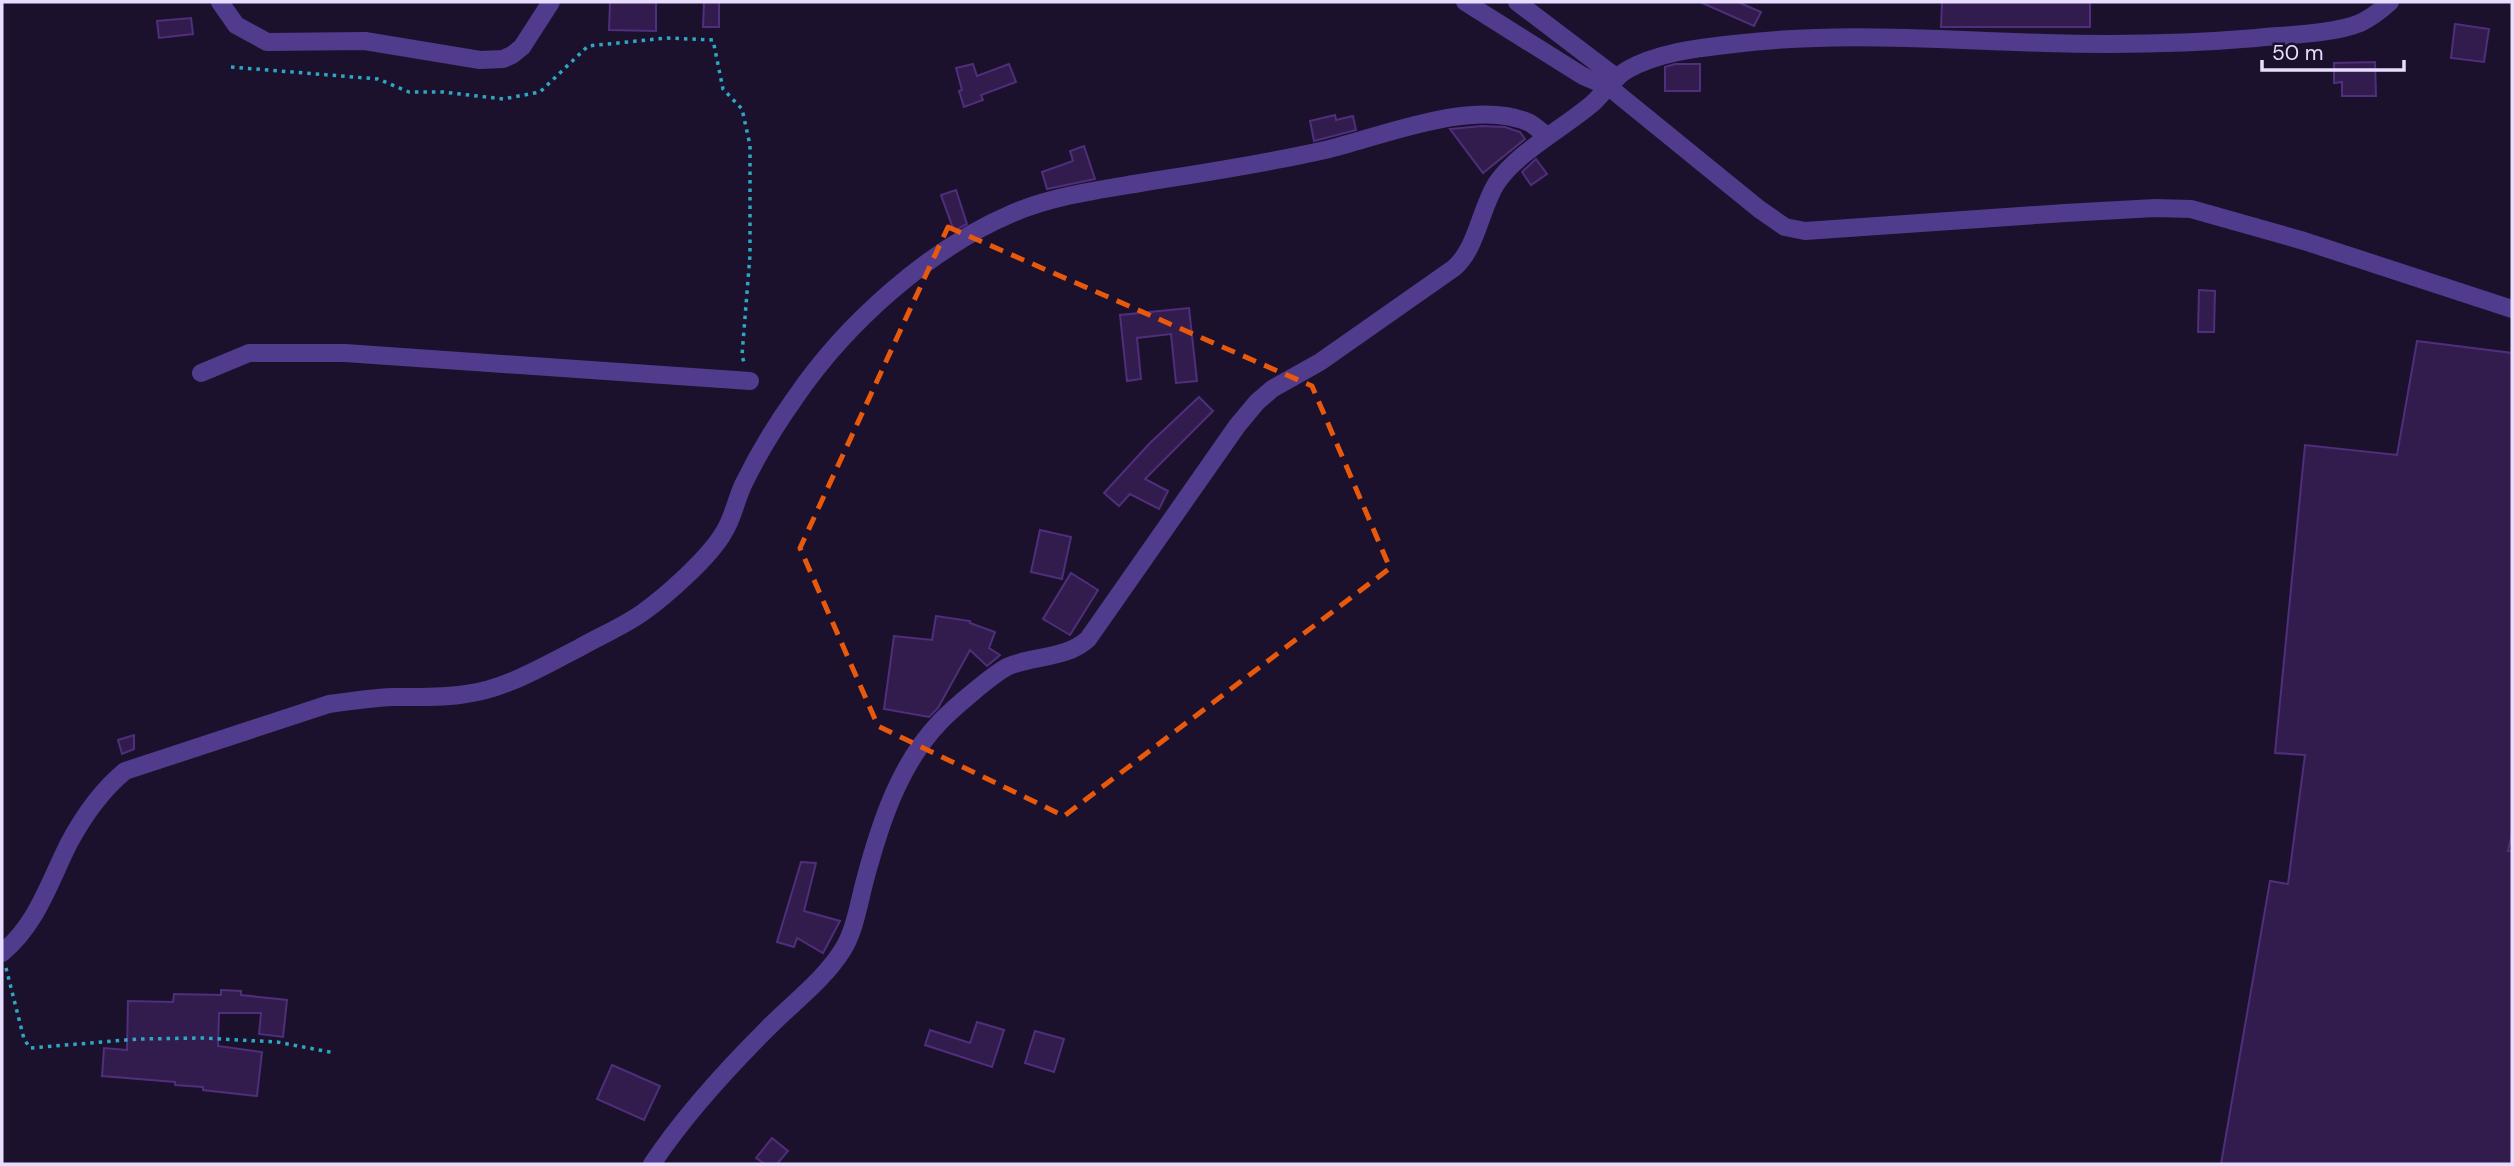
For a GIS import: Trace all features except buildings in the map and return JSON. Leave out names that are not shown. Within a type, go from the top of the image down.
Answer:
[{"type":"street","points":[[220,2],[236,25],[267,42],[365,41],[480,60],[503,59],[522,47],[551,2]]},
{"type":"street","points":[[1465,2],[1583,76],[1613,82]]},
{"type":"street","points":[[1517,2],[1759,209],[1792,229],[1805,231],[2091,212],[2191,209],[2304,241],[2512,309]]},
{"type":"street","points":[[652,1164],[671,1135],[703,1097],[766,1030],[820,979],[844,948],[873,850],[890,805],[904,771],[934,728],[1006,667],[1073,650],[1088,639],[1237,426],[1257,402],[1272,388],[1320,362],[1454,268],[1466,252],[1489,196],[1499,180],[1547,136],[1595,102],[1627,70],[1692,48],[1761,40],[1899,36],[2136,45],[2277,36],[2360,23],[2390,2]]},
{"type":"street","points":[[2,953],[26,929],[40,906],[70,841],[110,783],[125,771],[329,704],[381,698],[468,694],[494,687],[529,674],[623,626],[645,611],[673,589],[724,533],[763,446],[796,395],[824,359],[888,294],[946,250],[985,227],[1015,212],[1093,191],[1297,156],[1348,145],[1393,129],[1432,121],[1491,115],[1529,123],[1547,136]]},
{"type":"street","points":[[201,373],[250,353],[345,353],[750,381]]},
{"type":"path","points":[[231,67],[378,79],[409,92],[443,92],[503,99],[540,92],[588,47],[667,38],[713,40],[723,89],[742,109],[750,145],[750,255],[742,355],[750,381]]},
{"type":"path","points":[[2,953],[24,1039],[30,1048],[138,1039],[202,1038],[277,1042],[335,1054]]},
{"type":"highlighted area","points":[[948,227],[1312,386],[1390,568],[1064,816],[878,726],[800,548]]}]
